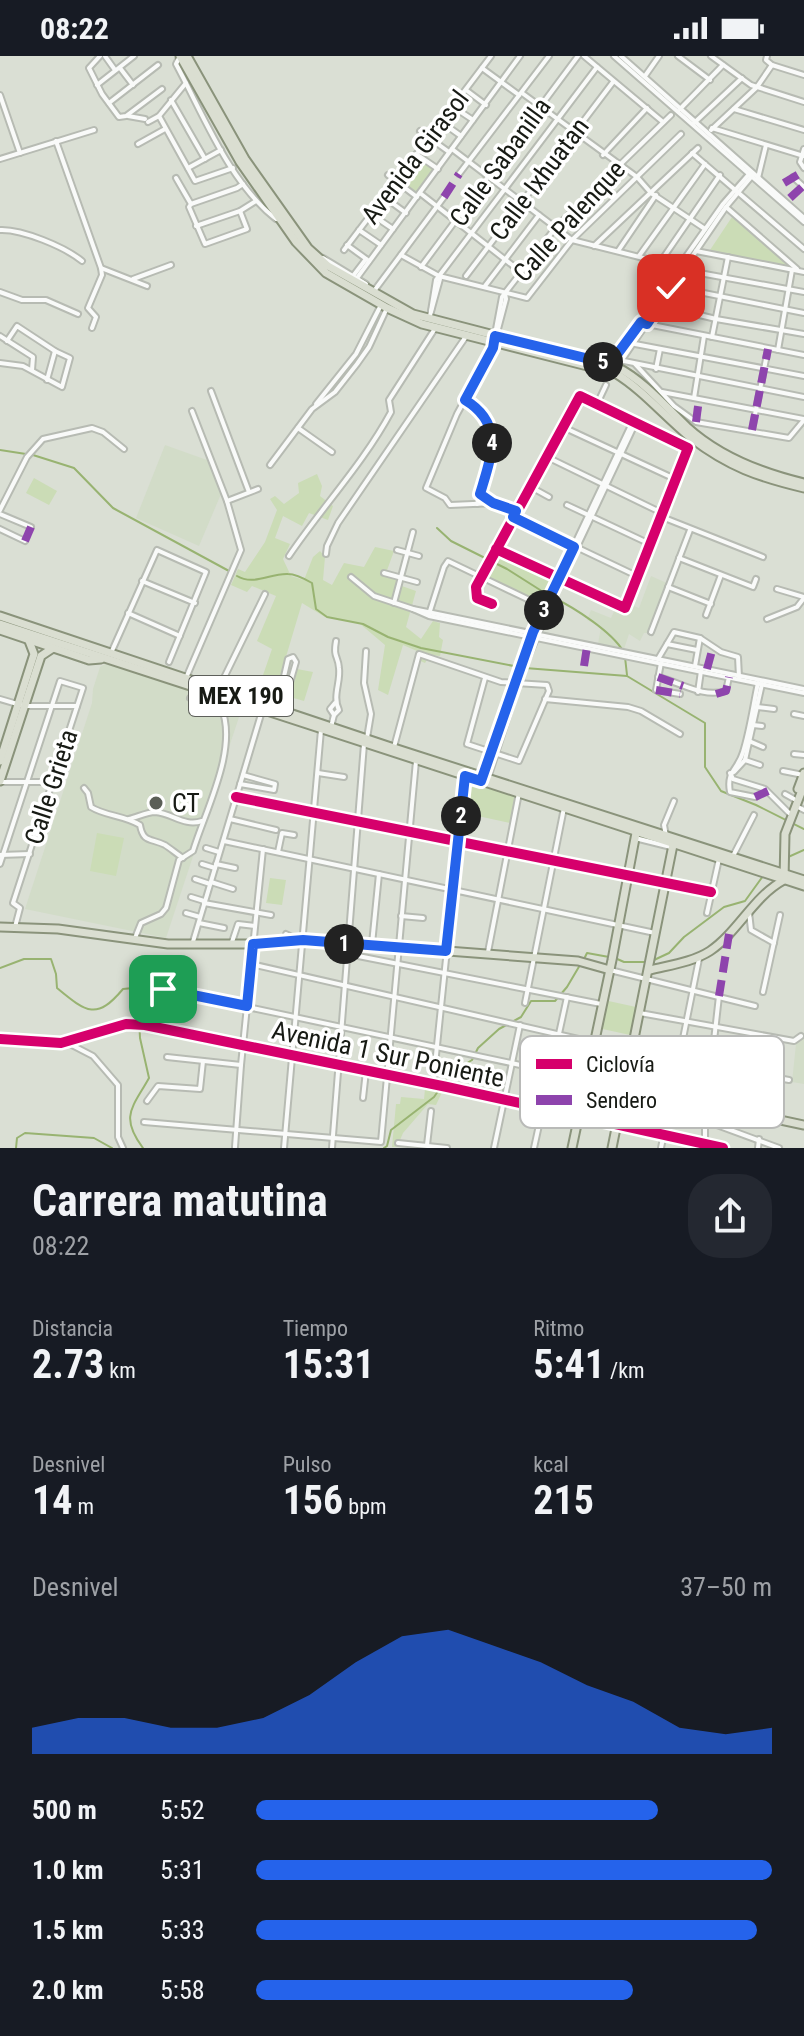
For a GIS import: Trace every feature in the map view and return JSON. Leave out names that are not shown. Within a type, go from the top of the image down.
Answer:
[{"type":"main road","points":[[180,56],[245,159],[299,236],[317,256],[402,309],[615,373],[693,432],[758,471],[804,485]]},
{"type":"main road","points":[[187,56],[240,162],[296,242],[326,273],[384,306],[436,327],[468,335],[495,335],[616,363],[635,377],[692,439],[746,473],[804,485]]},
{"type":"main road","name":"MEX 190","points":[[0,616],[262,711],[685,842],[764,870],[782,870],[801,879]]},
{"type":"main road","name":"MEX 190","points":[[0,624],[219,688],[365,741]]},
{"type":"main road","points":[[0,630],[89,660],[112,657]]},
{"type":"main road","points":[[21,705],[34,654],[29,641]]},
{"type":"main road","points":[[0,761],[41,656],[53,648]]},
{"type":"main road","points":[[0,782],[5,744]]},
{"type":"main road","name":"MEX 190","points":[[393,750],[416,761],[484,779],[635,836],[733,857],[764,870]]},
{"type":"main road","points":[[798,805],[804,774]]},
{"type":"main road","points":[[649,969],[700,957],[719,944],[749,911],[782,870],[788,819],[798,805],[804,785]]},
{"type":"main road","points":[[594,1036],[613,957],[635,836]]},
{"type":"main road","points":[[666,836],[673,845]]},
{"type":"main road","points":[[673,845],[685,842]]},
{"type":"main road","points":[[635,1036],[673,845]]},
{"type":"main road","name":"MEX 190","points":[[782,870],[804,886]]},
{"type":"main road","points":[[0,927],[58,929],[192,945],[301,941],[349,944],[578,961],[610,970]]},
{"type":"main road","points":[[572,1148],[576,1128]]},
{"type":"main road","points":[[612,1148],[616,1128]]},
{"type":"street","points":[[133,85],[102,56],[89,66],[97,85],[119,117],[147,121],[159,116],[186,83]]},
{"type":"street","points":[[97,85],[134,56]]},
{"type":"street","points":[[180,56],[176,64],[233,168],[256,201],[282,222]]},
{"type":"street","name":"Avenida Girasol","points":[[367,260],[345,248],[491,56]]},
{"type":"street","points":[[355,277],[406,213],[520,56]]},
{"type":"street","points":[[459,174],[549,56]]},
{"type":"street","points":[[581,56],[663,122]]},
{"type":"street","name":"Calle Sabanilla","points":[[421,267],[581,56]]},
{"type":"street","points":[[614,56],[676,112],[709,134],[752,175]]},
{"type":"street","points":[[621,56],[645,76],[676,112]]},
{"type":"street","points":[[628,62],[633,56]]},
{"type":"street","points":[[645,76],[659,56]]},
{"type":"street","points":[[678,56],[710,80]]},
{"type":"street","points":[[711,56],[757,87],[804,102]]},
{"type":"street","points":[[766,58],[772,65],[804,75]]},
{"type":"street","points":[[109,103],[158,65]]},
{"type":"street","name":"Calle Palenque","points":[[477,504],[450,505],[445,498],[426,488],[495,335],[505,293],[556,227],[723,65]]},
{"type":"street","points":[[709,134],[757,87],[772,65]]},
{"type":"street","points":[[430,315],[439,276],[597,67]]},
{"type":"street","points":[[482,68],[541,106],[603,155],[637,177],[653,194],[705,229]]},
{"type":"street","points":[[693,124],[742,78]]},
{"type":"street","name":"Calle Ixhuatan","points":[[466,276],[613,82]]},
{"type":"street","points":[[126,116],[162,89]]},
{"type":"street","points":[[466,90],[486,105]]},
{"type":"street","points":[[0,95],[20,153]]},
{"type":"street","points":[[171,100],[205,159]]},
{"type":"street","points":[[452,106],[474,121]]},
{"type":"street","points":[[603,155],[647,108]]},
{"type":"street","points":[[734,109],[804,130]]},
{"type":"street","points":[[159,116],[195,181],[233,168]]},
{"type":"street","points":[[440,121],[461,137]]},
{"type":"street","points":[[693,124],[804,220]]},
{"type":"street","points":[[712,128],[803,156]]},
{"type":"street","points":[[138,144],[165,129]]},
{"type":"street","points":[[0,159],[94,130]]},
{"type":"street","points":[[420,131],[468,162],[572,240],[661,261],[681,269],[804,292]]},
{"type":"street","points":[[401,255],[439,276],[527,298],[572,240],[681,134]]},
{"type":"street","points":[[56,141],[101,268],[102,275],[88,308],[96,317],[92,328]]},
{"type":"street","points":[[616,363],[689,258],[705,229],[752,175],[767,145]]},
{"type":"street","points":[[594,246],[653,194],[698,148]]},
{"type":"street","points":[[804,149],[800,162],[804,168]]},
{"type":"street","points":[[188,168],[222,150]]},
{"type":"street","points":[[692,153],[804,249]]},
{"type":"street","points":[[416,154],[438,169]]},
{"type":"street","points":[[639,256],[705,163]]},
{"type":"street","points":[[388,175],[457,220],[521,272]]},
{"type":"street","points":[[661,261],[720,175]]},
{"type":"street","points":[[793,177],[804,187]]},
{"type":"street","points":[[176,178],[191,204],[189,207],[205,244],[247,229],[240,211]]},
{"type":"street","points":[[191,204],[243,184]]},
{"type":"street","points":[[689,258],[737,191]]},
{"type":"street","points":[[618,251],[653,194]]},
{"type":"street","points":[[384,197],[406,213]]},
{"type":"street","points":[[373,292],[444,197]]},
{"type":"street","points":[[196,226],[240,211],[256,201]]},
{"type":"street","points":[[726,207],[802,272]]},
{"type":"street","points":[[371,214],[393,229]]},
{"type":"street","points":[[484,287],[539,215]]},
{"type":"street","points":[[0,230],[8,229],[30,236],[66,250],[82,261]]},
{"type":"street","points":[[359,230],[381,245]]},
{"type":"street","points":[[696,251],[802,272]]},
{"type":"street","points":[[317,256],[329,260],[373,288],[373,292]]},
{"type":"street","points":[[712,337],[728,257]]},
{"type":"street","points":[[131,280],[171,265]]},
{"type":"street","points":[[101,268],[147,286]]},
{"type":"street","points":[[778,350],[792,270]]},
{"type":"street","points":[[669,286],[804,313]]},
{"type":"street","points":[[0,292],[22,300],[46,300],[78,314]]},
{"type":"street","points":[[655,305],[804,334]]},
{"type":"street","points":[[270,465],[356,354],[384,306]]},
{"type":"street","points":[[644,323],[804,355]]},
{"type":"street","points":[[616,363],[635,344],[644,323]]},
{"type":"street","points":[[0,363],[32,370],[62,387],[70,358],[17,326],[7,341]]},
{"type":"street","points":[[289,556],[376,441],[391,412],[389,400],[436,327]]},
{"type":"street","points":[[326,554],[338,523],[468,335]]},
{"type":"street","points":[[0,336],[33,357],[32,370]]},
{"type":"street","points":[[694,398],[704,336]]},
{"type":"street","points":[[635,344],[804,376]]},
{"type":"street","points":[[656,369],[660,349]]},
{"type":"street","points":[[752,430],[768,349]]},
{"type":"street","points":[[47,380],[55,351]]},
{"type":"street","points":[[616,363],[804,397]]},
{"type":"street","points":[[635,364],[659,391],[696,422],[789,438],[804,419],[659,391]]},
{"type":"street","points":[[597,404],[606,385]]},
{"type":"street","points":[[211,391],[249,492]]},
{"type":"street","points":[[492,604],[477,598],[475,592],[485,569],[529,486],[580,396],[688,448],[625,608],[496,549]]},
{"type":"street","points":[[465,400],[484,415],[492,435],[492,456],[477,504],[493,503]]},
{"type":"street","points":[[186,678],[241,554],[227,501],[192,411]]},
{"type":"street","points":[[484,779],[534,635],[634,422]]},
{"type":"street","points":[[693,432],[696,422]]},
{"type":"street","points":[[563,427],[675,479]]},
{"type":"street","points":[[31,527],[0,512],[27,457],[43,439],[92,428],[103,432],[124,449]]},
{"type":"street","points":[[298,428],[332,452]]},
{"type":"street","points":[[547,457],[605,484],[667,519],[763,557]]},
{"type":"street","points":[[529,486],[549,497]]},
{"type":"street","points":[[227,501],[258,489]]},
{"type":"street","points":[[480,494],[493,503],[516,511]]},
{"type":"street","points":[[567,505],[650,544]]},
{"type":"street","points":[[513,517],[637,576]]},
{"type":"street","points":[[0,529],[25,541]]},
{"type":"street","points":[[651,632],[690,529]]},
{"type":"street","points":[[394,603],[413,532]]},
{"type":"street","points":[[112,657],[157,550],[206,572],[169,662]]},
{"type":"street","points":[[397,550],[419,556]]},
{"type":"street","points":[[679,558],[753,587],[756,579]]},
{"type":"street","points":[[429,614],[448,561],[547,608]]},
{"type":"street","points":[[384,573],[417,582]]},
{"type":"street","points":[[706,615],[721,575]]},
{"type":"street","points":[[351,577],[368,592],[429,614],[626,653],[760,684],[775,684]]},
{"type":"street","points":[[142,581],[195,603]]},
{"type":"street","points":[[668,587],[711,604]]},
{"type":"street","points":[[767,619],[797,607],[804,598],[777,589]]},
{"type":"street","points":[[219,688],[265,594]]},
{"type":"street","points":[[128,613],[180,636]]},
{"type":"street","points":[[680,694],[656,690],[660,661],[674,632],[700,638],[721,652],[738,657],[739,677]]},
{"type":"street","points":[[695,666],[700,638]]},
{"type":"street","points":[[331,727],[334,715],[330,710],[335,703],[340,666],[334,655],[336,641]]},
{"type":"street","points":[[667,644],[697,650]]},
{"type":"street","points":[[332,1148],[365,741],[371,714],[364,683],[366,651]]},
{"type":"street","points":[[393,750],[419,654],[485,678],[549,687],[519,761],[467,744],[485,678]]},
{"type":"street","points":[[272,707],[280,695],[288,659],[293,657],[296,662],[287,693],[289,712]]},
{"type":"street","points":[[660,661],[804,691]]},
{"type":"street","points":[[698,692],[705,671]]},
{"type":"street","points":[[658,677],[698,692],[716,694],[726,691],[729,677]]},
{"type":"street","name":"Calle Grieta","points":[[15,927],[20,910],[13,903],[83,688],[60,681],[50,706]]},
{"type":"street","points":[[755,797],[730,792],[730,775],[749,741],[760,684]]},
{"type":"street","points":[[730,775],[745,760],[760,684]]},
{"type":"street","points":[[134,940],[141,923],[161,914],[166,908],[177,866],[193,851],[225,751],[226,725],[221,707],[190,698]]},
{"type":"street","points":[[0,699],[21,705],[77,706]]},
{"type":"street","points":[[545,699],[628,707],[641,711],[680,734]]},
{"type":"street","points":[[0,864],[50,706]]},
{"type":"street","points":[[757,707],[774,709]]},
{"type":"street","points":[[192,945],[262,711]]},
{"type":"street","points":[[794,714],[804,716]]},
{"type":"street","points":[[753,725],[762,726]]},
{"type":"street","points":[[284,1148],[321,730]]},
{"type":"street","points":[[749,741],[763,747]]},
{"type":"street","points":[[794,754],[804,755]]},
{"type":"street","points":[[745,760],[760,765]]},
{"type":"street","points":[[144,1122],[381,1142],[416,761]]},
{"type":"street","points":[[783,771],[804,774]]},
{"type":"street","points":[[318,773],[344,777]]},
{"type":"street","points":[[240,784],[274,790],[275,784],[243,775]]},
{"type":"street","points":[[730,775],[733,779],[765,789],[788,819]]},
{"type":"street","points":[[435,1086],[436,1046],[465,776]]},
{"type":"street","points":[[259,787],[260,780]]},
{"type":"street","points":[[0,782],[53,782]]},
{"type":"street","points":[[84,788],[91,807],[100,813],[111,813],[140,825],[143,837],[163,844],[183,858]]},
{"type":"street","points":[[487,955],[519,793]]},
{"type":"street","points":[[785,794],[798,805]]},
{"type":"street","points":[[236,797],[711,892]]},
{"type":"street","points":[[666,836],[664,825],[674,801]]},
{"type":"street","points":[[525,1003],[564,808]]},
{"type":"street","points":[[129,819],[154,812],[182,821],[202,821]]},
{"type":"street","points":[[733,857],[754,815]]},
{"type":"street","points":[[230,819],[276,830]]},
{"type":"street","points":[[278,852],[282,833],[294,835]]},
{"type":"street","points":[[224,841],[655,933]]},
{"type":"street","points":[[206,848],[220,852]]},
{"type":"street","points":[[235,1147],[263,849]]},
{"type":"street","points":[[1,855],[30,854]]},
{"type":"street","points":[[707,913],[720,856]]},
{"type":"street","points":[[202,864],[235,868]]},
{"type":"street","points":[[372,946],[379,874]]},
{"type":"street","points":[[195,879],[233,889]]},
{"type":"street","points":[[191,897],[271,915]]},
{"type":"street","points":[[749,911],[751,930],[774,943]]},
{"type":"street","points":[[186,913],[224,928]]},
{"type":"street","points":[[763,992],[780,915]]},
{"type":"street","points":[[401,916],[423,918]]},
{"type":"street","points":[[231,945],[236,925],[255,926]]},
{"type":"street","points":[[286,934],[301,941]]},
{"type":"street","points":[[348,954],[601,1004]]},
{"type":"street","points":[[682,1036],[700,957]]},
{"type":"street","points":[[251,964],[562,1036]]},
{"type":"street","points":[[610,970],[755,1006]]},
{"type":"street","points":[[144,1025],[151,1006],[163,989],[520,1065]]},
{"type":"street","points":[[557,1035],[563,996]]},
{"type":"street","points":[[715,1036],[719,996]]},
{"type":"street","points":[[640,1013],[766,1036]]},
{"type":"street","name":"Avenida 1 Sur Poniente","points":[[0,1039],[66,1042],[133,1024],[144,1025],[520,1104]]},
{"type":"street","points":[[494,1148],[518,1025]]},
{"type":"street","points":[[784,1039],[794,1041],[801,1036]]},
{"type":"street","points":[[66,1042],[93,1056],[118,1085],[118,1137],[123,1148]]},
{"type":"street","points":[[167,1057],[241,1065]]},
{"type":"street","points":[[147,1101],[158,1086],[200,1089],[203,1061]]},
{"type":"street","points":[[363,1098],[366,1071]]},
{"type":"street","points":[[784,1079],[789,1080]]},
{"type":"street","points":[[427,1147],[431,1111]]},
{"type":"street","points":[[534,1148],[538,1128]]},
{"type":"street","name":"Avenida 1 Sur Poniente","points":[[631,1128],[723,1148]]},
{"type":"street","points":[[661,1148],[665,1128]]},
{"type":"street","points":[[726,1128],[779,1148]]},
{"type":"street","points":[[758,1148],[759,1139]]},
{"type":"street","points":[[398,1143],[447,1148]]},
{"type":"shaded area","points":[[165,445],[207,460],[221,494],[199,546],[136,518]]},
{"type":"shaded area","points":[[651,576],[669,584],[650,633],[644,633],[640,641],[629,634],[624,649],[598,644],[601,627],[587,620],[591,610],[611,618],[617,605],[625,608],[627,603],[639,608]]},
{"type":"shaded area","points":[[105,664],[157,678],[242,708],[166,938],[25,909],[92,703],[100,667]]},
{"type":"shaded area","points":[[804,1038],[804,1084],[792,1082],[796,1044]]},
{"type":"green space","points":[[416,158],[435,171],[417,193],[399,180]]},
{"type":"green space","points":[[732,217],[792,268],[708,253]]},
{"type":"green space","points":[[317,474],[322,486],[320,496],[333,506],[328,520],[309,513],[302,526],[283,516],[275,538],[290,544],[283,559],[291,576],[304,580],[313,557],[320,551],[325,557],[323,580],[332,585],[344,563],[364,567],[375,547],[394,551],[386,573],[397,578],[399,585],[416,591],[406,627],[421,639],[433,621],[440,623],[439,637],[443,640],[440,656],[430,655],[425,663],[416,659],[417,651],[403,645],[388,695],[378,690],[385,645],[359,623],[325,617],[302,603],[277,687],[262,678],[272,649],[257,641],[276,596],[252,586],[247,592],[231,585],[238,569],[245,572],[265,542],[277,510],[270,499],[275,496],[284,504],[299,493],[298,483]]},
{"type":"green space","points":[[34,478],[57,491],[49,505],[26,493]]},
{"type":"green space","points":[[496,552],[558,579],[546,605],[484,575]]},
{"type":"green space","points":[[297,669],[313,672],[304,701],[290,697]]},
{"type":"green space","points":[[468,781],[515,796],[510,823],[464,813]]},
{"type":"green space","points":[[97,833],[124,838],[116,876],[90,871]]},
{"type":"green space","points":[[270,878],[286,880],[282,905],[266,903]]},
{"type":"green space","points":[[604,1000],[636,1007],[630,1035],[598,1028]]},
{"type":"green space","points":[[425,1089],[443,1090],[436,1105],[428,1104],[403,1133],[397,1147],[392,1147],[396,1104],[400,1104],[401,1097],[424,1099]]},
{"type":"waterway","points":[[0,450],[26,454]]},
{"type":"waterway","points":[[33,455],[74,468],[113,508],[229,571]]},
{"type":"waterway","points":[[437,528],[451,541],[507,569],[548,595]]},
{"type":"waterway","points":[[237,576],[250,580],[291,574],[312,583],[316,609],[327,617],[363,624],[388,637],[421,648],[519,667]]},
{"type":"waterway","points":[[554,598],[592,621],[611,636],[623,651]]},
{"type":"waterway","points":[[625,657],[627,675]]},
{"type":"waterway","points":[[525,668],[627,676],[705,723],[705,767],[721,791],[804,829]]},
{"type":"waterway","points":[[786,858],[804,850]]},
{"type":"waterway","points":[[654,960],[669,953],[684,937],[724,907],[745,901],[763,876]]},
{"type":"waterway","points":[[584,959],[587,953],[609,957]]},
{"type":"waterway","points":[[615,958],[624,962],[648,962]]},
{"type":"waterway","points":[[0,968],[24,959],[51,959],[57,988],[76,1003],[92,1010],[106,1005],[123,989],[133,988],[138,997],[140,1038],[149,1078],[134,1104],[130,1119],[143,1148]]},
{"type":"waterway","points":[[384,1148],[391,1130],[434,1097],[450,1074],[472,1060],[478,1048],[499,1029],[521,1017],[531,1001],[555,1001],[580,965]]},
{"type":"waterway","points":[[16,1148],[17,1138],[25,1133],[94,1138],[112,1148]]},
{"type":"marked path","points":[[784,183],[804,171]]},
{"type":"marked path","points":[[444,197],[459,174]]},
{"type":"marked path","points":[[790,198],[803,186]]},
{"type":"marked path","points":[[752,430],[768,349]]},
{"type":"marked path","points":[[696,422],[699,399]]},
{"type":"marked path","points":[[25,541],[31,527]]},
{"type":"marked path","points":[[584,666],[587,647]]},
{"type":"marked path","points":[[707,669],[713,647]]},
{"type":"marked path","points":[[658,677],[683,686]]},
{"type":"marked path","points":[[716,694],[726,691],[729,677]]},
{"type":"marked path","points":[[656,690],[680,694]]},
{"type":"marked path","points":[[755,797],[768,791]]},
{"type":"marked path","points":[[719,996],[729,934]]},
{"type":"cycle path","points":[[492,604],[477,598],[476,587],[580,396],[688,448],[625,608],[496,549]]},
{"type":"cycle path","points":[[236,797],[711,892]]},
{"type":"cycle path","points":[[0,1039],[61,1043],[126,1024],[145,1025],[520,1103]]},
{"type":"cycle path","points":[[633,1128],[723,1148]]},
{"type":"place","name":"CT","points":[[156,803]]},
{"type":"route","points":[[163,989],[247,1006],[253,944],[303,940],[446,951],[465,776],[481,781],[533,632],[574,547],[513,517],[516,511],[493,503],[480,494],[492,456],[492,435],[484,415],[465,400],[493,348],[495,336],[610,364],[641,322],[647,324],[671,288]]}]
